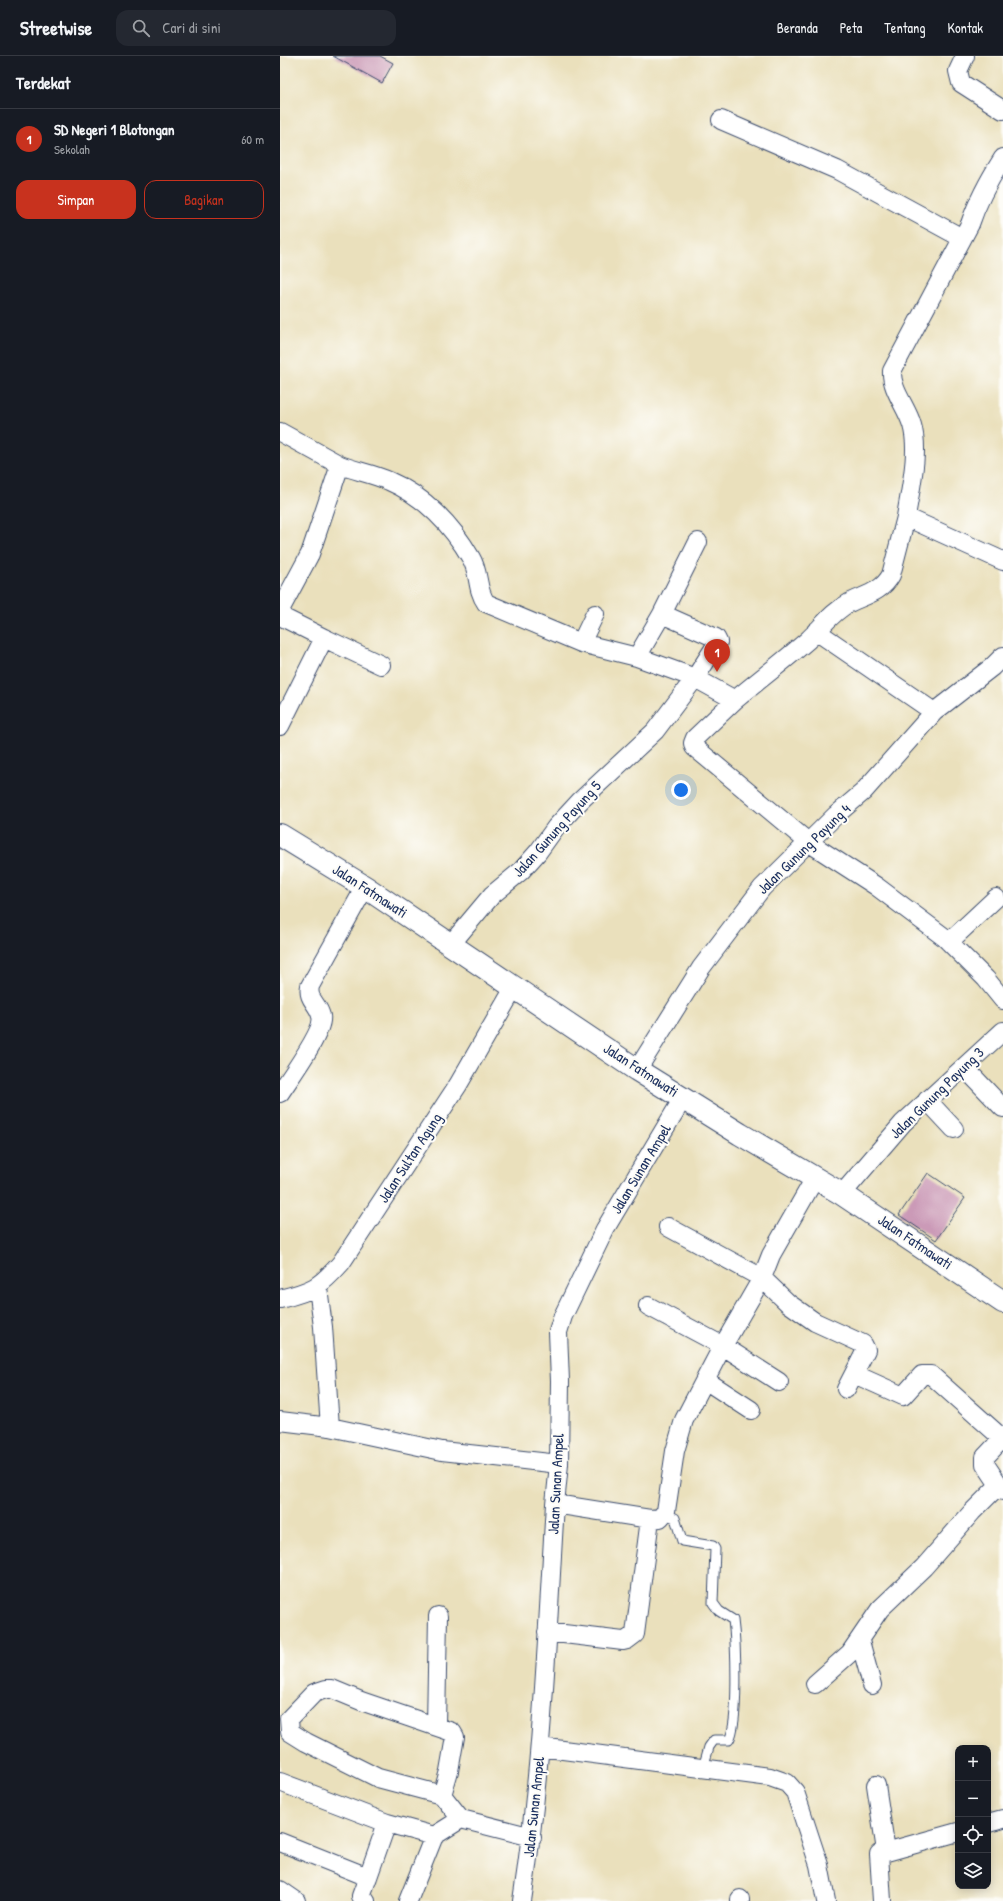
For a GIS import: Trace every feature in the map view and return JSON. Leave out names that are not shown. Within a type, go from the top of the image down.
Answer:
[{"type":"main road","name":"Jalan Fatmawati","points":[[280,835],[365,887],[637,1070],[842,1194],[1003,1302]]},
{"type":"street","points":[[965,56],[958,71],[961,83],[1003,110]]},
{"type":"street","points":[[721,120],[837,170],[962,238]]},
{"type":"street","points":[[1003,158],[986,184],[962,238],[892,371],[894,385],[912,425],[915,439],[913,468],[906,517],[891,575],[887,583],[880,589],[848,603],[827,618],[816,631],[776,667],[735,700],[695,738],[693,743],[694,747],[808,842],[876,886],[949,942],[986,979],[1003,1000]]},
{"type":"street","points":[[280,432],[340,465],[389,481],[415,495],[437,513],[471,557],[477,570],[481,596],[486,603],[581,643],[637,657],[695,678],[735,700]]},
{"type":"street","points":[[340,465],[310,554],[280,610],[282,617],[381,665]]},
{"type":"street","points":[[906,517],[1003,561]]},
{"type":"street","points":[[637,657],[662,614],[698,542]]},
{"type":"street","points":[[581,643],[595,614]]},
{"type":"street","name":"Jalan Gunung Payung 5","points":[[451,944],[492,896],[521,871],[538,852],[556,827],[580,801],[655,730],[695,678],[718,642],[716,638],[662,614]]},
{"type":"street","points":[[816,631],[934,712]]},
{"type":"street","points":[[280,726],[324,638]]},
{"type":"street","name":"Jalan Gunung Payung 4","points":[[637,1070],[693,980],[762,888],[808,842],[863,792],[934,712],[992,667],[1003,656]]},
{"type":"street","points":[[280,1093],[319,1032],[322,1017],[316,1005],[310,1000],[310,986],[365,887]]},
{"type":"street","points":[[949,942],[996,898]]},
{"type":"street","name":"Jalan Sultan Agung","points":[[280,1299],[302,1294],[318,1287],[340,1263],[454,1092],[514,988]]},
{"type":"street","name":"Jalan Gunung Payung 3","points":[[842,1194],[903,1123],[1003,1032]]},
{"type":"street","points":[[964,1067],[1003,1108]]},
{"type":"street","name":"Jalan Sunan Ampel","points":[[522,1901],[532,1837],[540,1747],[555,1504],[559,1464],[560,1381],[558,1332],[563,1316],[605,1229],[683,1098]]},
{"type":"street","points":[[927,1100],[954,1129]]},
{"type":"street","points":[[547,1632],[623,1641],[635,1634],[658,1516],[679,1435],[690,1408],[815,1178]]},
{"type":"street","points":[[668,1227],[762,1278],[788,1302],[815,1322],[863,1344],[866,1350],[850,1382],[900,1394],[922,1375],[931,1375],[1003,1439],[985,1457],[985,1464],[1001,1488],[972,1512],[924,1568],[880,1609],[860,1641],[850,1653],[815,1684]]},
{"type":"street","points":[[318,1287],[324,1327],[330,1427]]},
{"type":"street","points":[[648,1306],[723,1346],[779,1382]]},
{"type":"street","points":[[705,1380],[751,1410]]},
{"type":"street","points":[[280,1421],[330,1427],[442,1451],[559,1464]]},
{"type":"street","points":[[555,1504],[658,1516]]},
{"type":"street","points":[[436,1726],[438,1616]]},
{"type":"street","points":[[860,1641],[872,1685]]},
{"type":"street","points":[[442,1795],[449,1771],[455,1737],[452,1732],[361,1701],[332,1689],[326,1689],[314,1693],[292,1715],[289,1722],[290,1732],[294,1736],[333,1756],[378,1778],[442,1795],[461,1819],[532,1837]]},
{"type":"street","points":[[540,1747],[770,1777],[780,1780],[790,1786],[795,1792],[811,1840],[824,1887],[826,1901]]},
{"type":"street","points":[[280,1782],[387,1823],[434,1836]]},
{"type":"street","points":[[876,1785],[886,1851]]},
{"type":"street","points":[[408,1901],[434,1836],[461,1819]]},
{"type":"street","points":[[991,1822],[1003,1819]]},
{"type":"street","points":[[366,1901],[361,1896],[387,1823]]},
{"type":"street","points":[[882,1901],[879,1854],[955,1833]]},
{"type":"street","points":[[280,1842],[368,1877]]},
{"type":"street","points":[[280,1890],[296,1901]]},
{"type":"lane","points":[[658,1516],[675,1518],[682,1541],[713,1546],[715,1549],[713,1603],[719,1611],[734,1620],[736,1693],[733,1733],[729,1740],[714,1740],[709,1747],[703,1768]]},
{"type":"building","points":[[333,56],[380,56],[393,63],[382,83]]},
{"type":"building","points":[[928,1173],[965,1198],[936,1240],[899,1215]]},
{"type":"place","name":"SD Negeri 1 Blotongan","points":[[717,672]]}]
